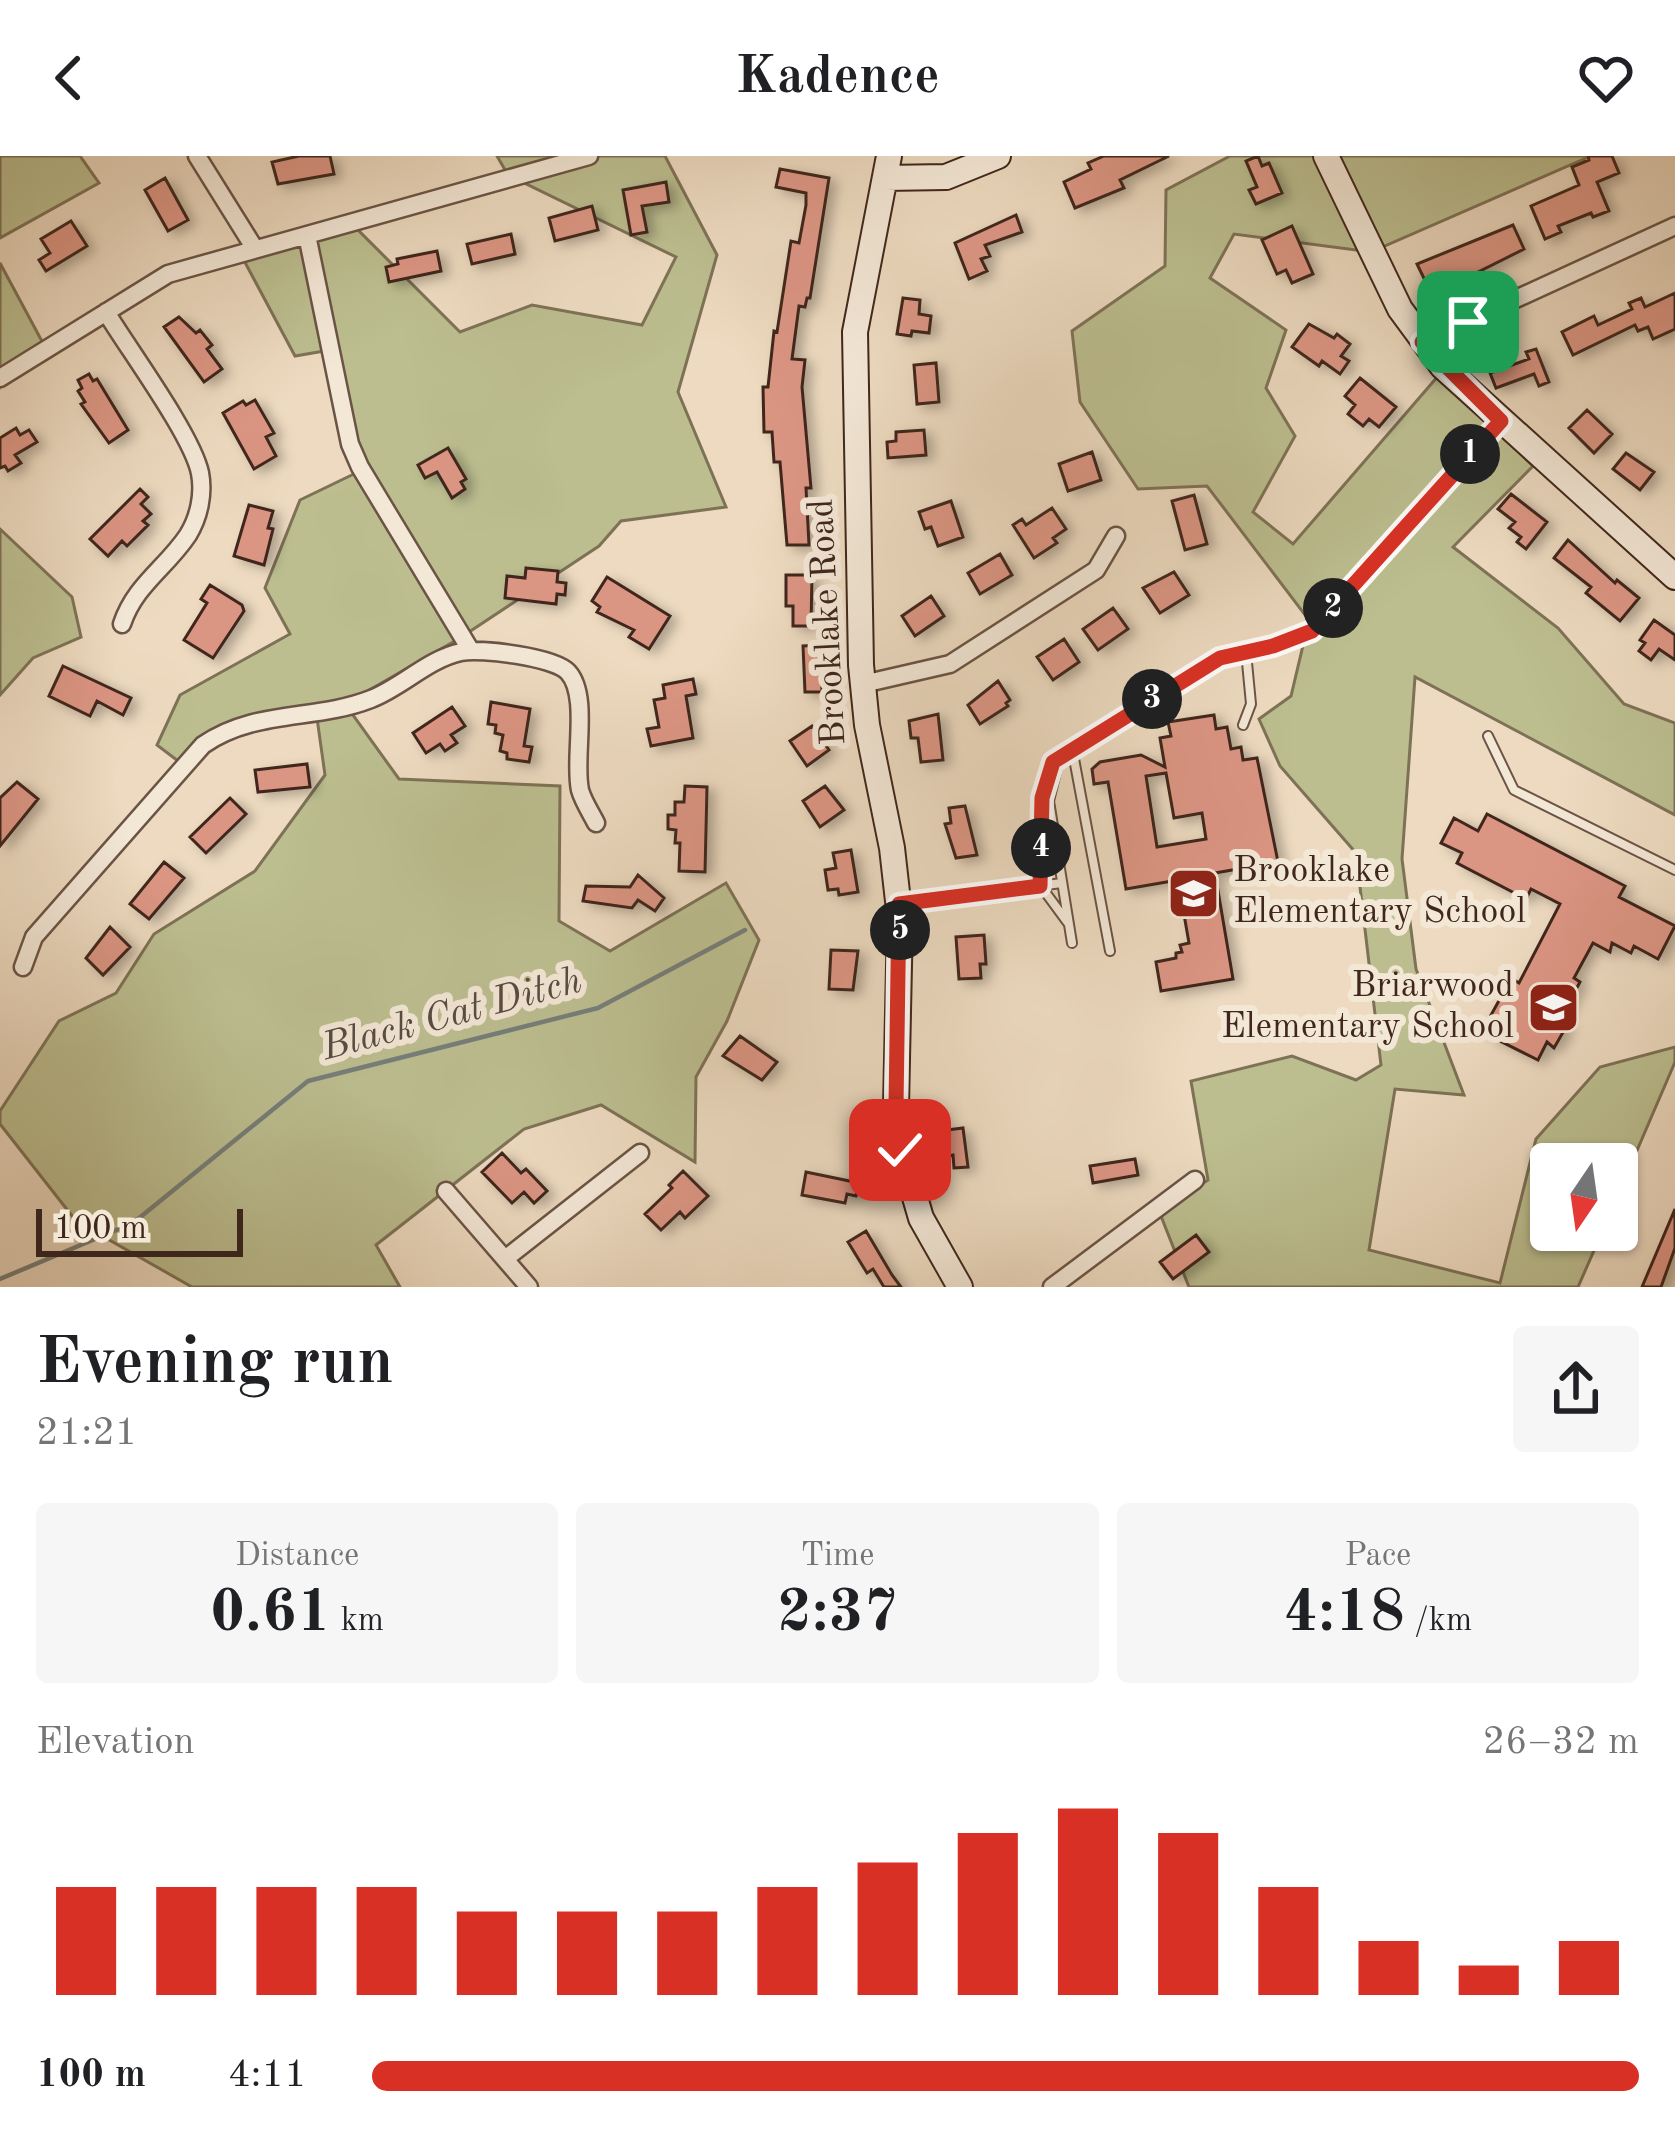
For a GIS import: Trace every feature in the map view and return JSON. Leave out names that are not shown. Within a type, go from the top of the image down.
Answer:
[{"type":"street","points":[[197,156],[255,249]]},
{"type":"street","points":[[0,378],[168,274],[590,156]]},
{"type":"street","points":[[887,167],[946,177],[998,156]]},
{"type":"street","points":[[1326,156],[1400,309],[1422,342],[1501,421],[1675,578]]},
{"type":"street","name":"Brooklake Road","points":[[887,167],[855,332],[863,684],[899,904],[899,1142],[921,1218],[960,1287]]},
{"type":"street","points":[[1422,342],[1675,226]]},
{"type":"street","points":[[307,235],[350,444],[471,651]]},
{"type":"street","points":[[106,312],[194,455],[202,485],[189,533],[137,591],[122,624]]},
{"type":"street","points":[[863,684],[950,664],[1096,571],[1116,536]]},
{"type":"street","points":[[23,968],[34,937],[203,745],[256,719],[368,701],[442,658],[471,651],[552,662],[570,674],[578,691],[580,790],[596,824]]},
{"type":"street","points":[[505,1259],[640,1153]]},
{"type":"street","points":[[1052,1287],[1195,1180]]},
{"type":"street","points":[[446,1191],[529,1287]]},
{"type":"lane","points":[[1068,923],[1040,886],[1042,798],[1053,762],[1220,658],[1312,631],[1501,421]]},
{"type":"lane","points":[[1243,725],[1251,704],[1246,652]]},
{"type":"lane","points":[[1488,736],[1514,790],[1675,870]]},
{"type":"lane","points":[[1072,748],[1110,951]]},
{"type":"lane","points":[[1059,759],[1049,801],[1072,944]]},
{"type":"lane","points":[[899,904],[1062,883]]},
{"type":"green space","points":[[0,156],[80,156],[99,183],[0,238]]},
{"type":"green space","points":[[497,156],[665,156],[717,255],[678,392],[726,507],[621,521],[599,546],[460,638],[345,704],[399,779],[560,786],[559,921],[610,951],[726,883],[759,940],[727,1021],[696,1077],[695,1162],[601,1105],[524,1129],[376,1245],[400,1287],[192,1287],[76,1221],[0,1124],[0,1111],[59,1021],[116,993],[154,934],[255,871],[325,775],[316,711],[230,726],[182,764],[157,745],[180,695],[290,634],[265,588],[300,500],[360,471],[330,350],[295,356],[240,253],[349,221],[460,332],[532,305],[642,325],[676,257],[508,175]]},
{"type":"green space","points":[[1230,156],[1591,156],[1371,252],[1234,234],[1210,278],[1286,330],[1266,388],[1295,436],[1253,512],[1293,544],[1439,375],[1533,466],[1453,547],[1558,628],[1624,704],[1675,723],[1675,815],[1415,677],[1402,859],[1416,969],[1464,1095],[1395,1089],[1369,1250],[1500,1283],[1530,1163],[1530,1251],[1594,1251],[1578,1287],[1189,1287],[1159,1211],[1208,1180],[1191,1081],[1292,1056],[1356,1080],[1381,1065],[1356,853],[1280,766],[1259,719],[1291,696],[1309,620],[1207,486],[1138,489],[1080,402],[1072,331],[1165,266],[1166,190]]},
{"type":"green space","points":[[0,263],[44,345],[12,366],[0,387]]},
{"type":"green space","points":[[0,529],[72,597],[81,637],[33,658],[0,695]]},
{"type":"green space","points":[[1675,1047],[1675,1062],[1638,1148],[1638,1143],[1535,1143],[1600,1067]]},
{"type":"building","points":[[330,156],[334,174],[278,184],[272,162]]},
{"type":"building","points":[[1104,156],[1169,156],[1120,180],[1124,188],[1075,208],[1064,182],[1091,169],[1088,163]]},
{"type":"building","points":[[1258,156],[1262,166],[1269,163],[1282,193],[1256,204],[1249,190],[1257,187],[1246,161]]},
{"type":"building","points":[[1588,156],[1612,156],[1619,173],[1597,182],[1609,211],[1558,226],[1561,232],[1545,239],[1531,206],[1579,185],[1572,167],[1589,160]]},
{"type":"building","points":[[780,169],[829,178],[810,298],[805,307],[799,306],[792,359],[805,360],[809,545],[787,545],[780,462],[774,462],[772,432],[764,432],[763,387],[768,387],[791,241],[799,243],[806,205],[806,193],[776,187]]},
{"type":"building","points":[[165,178],[188,220],[168,231],[145,190]]},
{"type":"building","points":[[666,182],[669,202],[642,206],[647,232],[631,235],[623,190]]},
{"type":"building","points":[[592,206],[598,230],[555,241],[549,218]]},
{"type":"building","points":[[1016,215],[1022,232],[985,245],[990,256],[981,259],[987,271],[969,279],[955,243]]},
{"type":"building","points":[[71,221],[87,246],[46,271],[39,260],[50,253],[41,239]]},
{"type":"building","points":[[1513,225],[1524,249],[1432,295],[1417,264]]},
{"type":"building","points":[[1292,226],[1313,274],[1292,283],[1286,270],[1277,274],[1262,240]]},
{"type":"building","points":[[511,234],[515,254],[472,264],[467,244]]},
{"type":"building","points":[[437,251],[441,271],[389,282],[386,267],[398,264],[397,259]]},
{"type":"building","points":[[1675,293],[1675,329],[1653,339],[1648,327],[1638,331],[1635,325],[1573,355],[1562,332],[1594,316],[1598,325],[1632,309],[1629,303],[1641,298],[1645,307]]},
{"type":"building","points":[[903,298],[920,300],[919,314],[931,316],[929,333],[897,334]]},
{"type":"building","points":[[179,317],[196,333],[200,330],[222,369],[204,382],[164,327]]},
{"type":"building","points":[[1309,324],[1350,344],[1341,356],[1349,361],[1340,374],[1292,347]]},
{"type":"building","points":[[1536,349],[1549,382],[1539,386],[1534,374],[1496,388],[1490,373],[1529,359],[1526,352]]},
{"type":"building","points":[[936,363],[939,402],[917,404],[914,365]]},
{"type":"building","points":[[89,374],[93,381],[97,379],[128,430],[109,443],[81,404],[85,402],[78,380]]},
{"type":"building","points":[[1360,378],[1396,407],[1379,427],[1369,419],[1363,426],[1348,414],[1355,405],[1345,396]]},
{"type":"building","points":[[255,400],[274,433],[266,437],[276,456],[254,469],[223,413]]},
{"type":"building","points":[[1587,410],[1612,434],[1594,453],[1569,428]]},
{"type":"building","points":[[16,428],[20,435],[29,430],[37,442],[15,455],[21,463],[8,471],[5,466],[0,468],[0,438]]},
{"type":"building","points":[[924,430],[926,455],[888,458],[887,442],[896,441],[896,432]]},
{"type":"building","points":[[448,448],[466,479],[461,482],[465,489],[452,498],[437,472],[425,478],[418,465]]},
{"type":"building","points":[[1092,452],[1101,480],[1068,491],[1059,464]]},
{"type":"building","points":[[1626,453],[1654,472],[1640,490],[1613,469]]},
{"type":"building","points":[[140,489],[148,497],[141,504],[151,514],[143,521],[148,525],[127,546],[122,541],[108,556],[90,539]]},
{"type":"building","points":[[1511,494],[1547,522],[1526,549],[1517,542],[1521,537],[1509,528],[1515,522],[1498,509]]},
{"type":"building","points":[[1194,495],[1207,544],[1185,550],[1172,501]]},
{"type":"building","points":[[951,501],[963,537],[938,546],[919,512]]},
{"type":"building","points":[[249,505],[273,511],[264,565],[234,556]]},
{"type":"building","points":[[1052,508],[1066,529],[1053,538],[1057,543],[1034,558],[1013,525],[1022,519],[1026,525]]},
{"type":"building","points":[[1568,540],[1639,598],[1620,621],[1586,593],[1591,587],[1554,558]]},
{"type":"building","points":[[1000,554],[1012,575],[980,594],[968,573]]},
{"type":"building","points":[[526,568],[558,571],[557,582],[566,583],[565,595],[557,594],[556,604],[505,598],[507,576],[525,578]]},
{"type":"building","points":[[1174,572],[1189,595],[1160,613],[1143,588]]},
{"type":"building","points":[[786,575],[812,575],[811,626],[793,626],[793,606],[786,606]]},
{"type":"building","points":[[607,577],[670,616],[649,649],[629,637],[634,630],[597,612],[600,607],[592,601]]},
{"type":"building","points":[[210,585],[244,611],[213,658],[184,640],[207,603],[201,599]]},
{"type":"building","points":[[931,596],[944,616],[915,636],[902,616]]},
{"type":"building","points":[[1113,608],[1128,629],[1098,650],[1083,629]]},
{"type":"building","points":[[1654,620],[1675,635],[1675,660],[1659,649],[1651,660],[1639,651],[1645,643],[1640,640]]},
{"type":"building","points":[[1064,639],[1079,662],[1053,680],[1037,657]]},
{"type":"building","points":[[821,645],[822,692],[805,692],[803,646]]},
{"type":"building","points":[[63,666],[131,698],[123,715],[97,701],[90,716],[49,696]]},
{"type":"building","points":[[693,679],[696,694],[686,696],[693,738],[651,746],[647,729],[659,727],[654,700],[665,698],[663,685]]},
{"type":"building","points":[[998,681],[1010,700],[1008,706],[980,724],[968,705]]},
{"type":"building","points":[[491,702],[530,709],[524,746],[532,747],[529,762],[507,759],[507,753],[500,751],[503,735],[495,733],[496,725],[488,724]]},
{"type":"building","points":[[452,707],[465,726],[451,735],[457,743],[445,751],[440,744],[426,753],[413,733]]},
{"type":"building","points":[[938,714],[943,760],[921,762],[918,738],[911,738],[909,721]]},
{"type":"building","points":[[1214,715],[1216,729],[1227,727],[1231,749],[1241,747],[1243,760],[1257,758],[1278,862],[1215,873],[1233,979],[1161,991],[1156,962],[1176,958],[1182,952],[1180,945],[1189,943],[1178,880],[1126,889],[1108,782],[1094,784],[1092,769],[1100,762],[1141,755],[1165,767],[1160,738],[1171,736],[1168,722]],"holes":[[[1166,773],[1174,818],[1202,813],[1206,839],[1157,847],[1146,776]]]},
{"type":"building","points":[[812,726],[829,750],[807,766],[790,741]]},
{"type":"building","points":[[307,764],[310,787],[258,792],[255,770]]},
{"type":"building","points":[[17,782],[38,799],[0,846],[0,798]]},
{"type":"building","points":[[685,786],[707,787],[705,872],[679,871],[680,843],[675,843],[676,830],[668,829],[668,815],[675,815],[675,802],[684,802]]},
{"type":"building","points":[[825,786],[844,810],[820,827],[803,801]]},
{"type":"building","points":[[230,798],[246,814],[206,853],[190,837]]},
{"type":"building","points":[[965,806],[977,855],[956,858],[945,824],[951,823],[949,808]]},
{"type":"building","points":[[1487,814],[1625,886],[1619,897],[1675,926],[1658,959],[1634,946],[1631,953],[1612,943],[1610,952],[1593,943],[1574,978],[1580,982],[1558,1022],[1566,1027],[1554,1048],[1547,1042],[1538,1060],[1488,1035],[1497,1018],[1491,1015],[1514,980],[1519,983],[1560,904],[1531,889],[1526,899],[1457,863],[1462,853],[1441,843],[1454,818],[1478,831]]},
{"type":"building","points":[[851,850],[858,892],[839,895],[838,889],[828,890],[825,870],[836,868],[833,853]]},
{"type":"building","points":[[164,862],[184,878],[149,919],[130,904]]},
{"type":"building","points":[[638,875],[664,898],[655,911],[638,900],[632,908],[583,901],[586,886],[630,887]]},
{"type":"building","points":[[110,927],[130,947],[103,975],[86,958]]},
{"type":"building","points":[[984,935],[986,964],[980,964],[981,978],[959,979],[956,937]]},
{"type":"building","points":[[831,950],[858,951],[853,990],[829,989]]},
{"type":"building","points":[[740,1036],[777,1062],[762,1080],[723,1056]]},
{"type":"building","points":[[963,1128],[968,1167],[954,1168],[953,1155],[948,1156],[947,1146],[941,1147],[939,1131]]},
{"type":"building","points":[[502,1153],[547,1191],[534,1203],[524,1192],[512,1203],[482,1172]]},
{"type":"building","points":[[1135,1159],[1138,1175],[1093,1183],[1090,1166]]},
{"type":"building","points":[[683,1171],[708,1196],[685,1218],[680,1212],[661,1230],[645,1214]]},
{"type":"building","points":[[806,1172],[859,1183],[856,1196],[847,1194],[845,1203],[802,1195]]},
{"type":"building","points":[[1675,1209],[1675,1248],[1661,1287],[1642,1287]]},
{"type":"building","points":[[866,1231],[901,1287],[884,1287],[873,1269],[867,1273],[848,1242]]},
{"type":"building","points":[[1196,1235],[1209,1252],[1173,1279],[1160,1262]]},
{"type":"waterway","name":"Black Cat Ditch","points":[[0,1279],[133,1223],[308,1081],[598,1008],[745,930]]},
{"type":"place","name":"Brooklake Elementary School","points":[[1194,893]]},
{"type":"place","name":"Briarwood Elementary School","points":[[1553,1008]]},
{"type":"route","points":[[900,1150],[896,1124],[899,904],[1040,886],[1042,798],[1053,762],[1220,658],[1312,631],[1501,421],[1422,342],[1468,322]]}]
